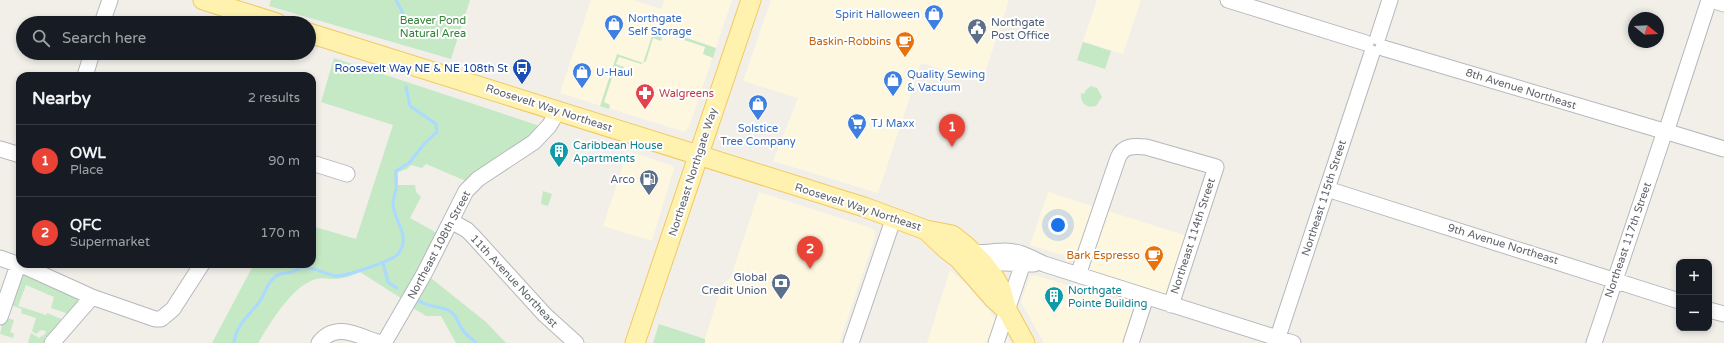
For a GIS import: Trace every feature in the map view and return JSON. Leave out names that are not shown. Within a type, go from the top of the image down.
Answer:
[{"type":"main road","points":[[204,0],[254,16]]},
{"type":"main road","name":"Northeast Northgate Way","points":[[635,343],[751,0]]},
{"type":"main road","name":"Roosevelt Way Northeast","points":[[316,35],[894,217],[926,230],[946,249],[971,258],[994,299],[1007,310],[1025,343]]},
{"type":"street","points":[[104,16],[110,0]]},
{"type":"street","name":"8th Avenue Northeast","points":[[1228,0],[1724,150]]},
{"type":"street","name":"Northeast 115th Street","points":[[1277,341],[1390,0]]},
{"type":"street","points":[[1710,0],[1724,4]]},
{"type":"street","name":"Northeast 117th Street","points":[[1594,343],[1614,280],[1710,0]]},
{"type":"street","points":[[86,72],[90,60]]},
{"type":"street","name":"Northeast 108th Street","points":[[384,343],[408,304],[466,191],[472,184],[534,142],[549,126],[558,111]]},
{"type":"street","name":"Northeast 114th Street","points":[[1078,275],[1118,158],[1122,151],[1130,147],[1146,146],[1216,167],[1171,304]]},
{"type":"street","points":[[0,149],[16,154]]},
{"type":"street","points":[[316,164],[347,174]]},
{"type":"street","name":"9th Avenue Northeast","points":[[1327,189],[1676,300]]},
{"type":"street","points":[[851,343],[894,217]]},
{"type":"street","name":"11th Avenue Northeast","points":[[451,221],[473,236],[545,316],[576,343]]},
{"type":"street","points":[[971,258],[986,253],[1009,251],[1022,254],[1044,264],[1171,304],[1277,341],[1293,343]]},
{"type":"street","points":[[0,258],[16,264]]},
{"type":"street","points":[[971,258],[1044,264]]},
{"type":"street","points":[[996,343],[1023,263]]},
{"type":"street","points":[[0,317],[17,268]]},
{"type":"street","points":[[25,268],[92,297],[155,319],[161,319],[173,309],[199,268]]},
{"type":"street","points":[[52,343],[92,297]]},
{"type":"street","points":[[1131,343],[1146,297]]},
{"type":"street","points":[[1712,311],[1724,314]]},
{"type":"street","points":[[322,339],[332,332],[339,331],[358,335],[380,343]]},
{"type":"shaded area","points":[[591,0],[633,0],[661,9],[664,0],[732,0],[689,127],[685,132],[560,93]]},
{"type":"shaded area","points":[[771,0],[1009,0],[982,82],[921,63],[878,193],[773,161],[798,98],[743,81]]},
{"type":"shaded area","points":[[1097,0],[1141,0],[1123,54],[1083,41]]},
{"type":"shaded area","points":[[628,151],[670,165],[674,168],[652,241],[603,226]]},
{"type":"shaded area","points":[[759,192],[868,227],[875,231],[875,237],[839,343],[705,343],[722,285],[731,277]]},
{"type":"shaded area","points":[[1048,192],[1193,238],[1173,297],[1080,268],[1082,261],[1030,245]]},
{"type":"shaded area","points":[[950,270],[965,283],[989,310],[1010,343],[927,343]]},
{"type":"shaded area","points":[[1035,275],[1139,308],[1128,343],[1044,343],[1021,302],[1030,276]]},
{"type":"green space","name":"Beaver Pond Natural Area","points":[[271,0],[470,0],[451,59],[316,20],[316,16],[303,16],[269,6]]},
{"type":"green space","points":[[655,27],[716,48],[713,58],[703,54],[705,47],[663,33],[661,41],[653,38],[646,61],[643,63]]},
{"type":"green space","points":[[1083,42],[1111,51],[1105,69],[1077,60]]},
{"type":"green space","points":[[617,54],[643,63],[641,64],[619,57],[616,64],[624,67],[624,69],[616,66],[604,102],[610,105],[609,109],[600,106]]},
{"type":"green space","points":[[334,58],[537,125],[538,132],[466,181],[426,164],[422,168],[411,165],[407,169],[398,172],[398,185],[415,185],[416,192],[421,197],[410,218],[439,234],[404,300],[360,272],[340,278],[321,278],[302,286],[294,293],[279,311],[258,343],[212,343],[252,268],[316,268],[316,227],[356,239],[393,125],[321,102]]},
{"type":"green space","points":[[1091,86],[1097,88],[1102,97],[1096,106],[1089,107],[1084,104],[1081,93],[1084,94]]},
{"type":"green space","points":[[543,191],[552,194],[548,206],[541,204]]},
{"type":"green space","points":[[25,273],[79,298],[80,301],[69,314],[51,308],[54,297],[26,285],[18,306],[46,315],[47,313],[64,320],[48,337],[44,337],[46,340],[45,343],[28,343],[31,333],[39,338],[45,334],[46,331],[41,330],[36,334],[32,331],[36,318],[21,313],[22,309],[8,304],[20,275]]},
{"type":"green space","points":[[427,275],[486,322],[506,343],[456,343],[441,316],[426,316],[410,306]]},
{"type":"green space","points":[[4,317],[14,320],[10,332],[14,334],[13,338],[0,334]]},
{"type":"green space","points":[[659,324],[705,339],[705,343],[653,343]]},
{"type":"waterway","points":[[396,0],[405,17]]},
{"type":"waterway","points":[[310,268],[335,276],[340,276],[379,264],[389,260],[399,253],[402,246],[403,234],[396,217],[393,204],[396,187],[396,171],[409,163],[425,143],[437,132],[436,124],[410,106],[406,87]]},
{"type":"waterway","points":[[383,263],[388,282],[397,288]]},
{"type":"waterway","points":[[234,343],[235,337],[242,322],[260,301],[272,280],[280,274],[292,272],[301,268]]},
{"type":"waterway","points":[[419,301],[451,312],[464,332],[476,343]]},
{"type":"place","name":"Spirit Halloween","points":[[934,31]]},
{"type":"place","name":"Northgate Self Storage","points":[[614,41]]},
{"type":"place","name":"Northgate Post Office","points":[[977,45]]},
{"type":"place","name":"Baskin-Robbins","points":[[905,58]]},
{"type":"place","name":"Roosevelt Way NE & NE 108th St","points":[[522,85]]},
{"type":"place","name":"U-Haul","points":[[582,89]]},
{"type":"place","name":"Quality Sewing & Vacuum","points":[[893,97]]},
{"type":"place","name":"Walgreens","points":[[645,110]]},
{"type":"place","name":"Solstice Tree Company","points":[[758,121]]},
{"type":"place","name":"TJ Maxx","points":[[857,140]]},
{"type":"place","name":"OWL","points":[[952,147]]},
{"type":"place","name":"Caribbean House Apartments","points":[[559,168]]},
{"type":"place","name":"Arco","points":[[649,196]]},
{"type":"place","name":"QFC","points":[[810,269]]},
{"type":"place","name":"Bark Espresso","points":[[1154,272]]},
{"type":"place","name":"Global Credit Union","points":[[781,300]]},
{"type":"place","name":"Northgate Pointe Building","points":[[1054,313]]}]
